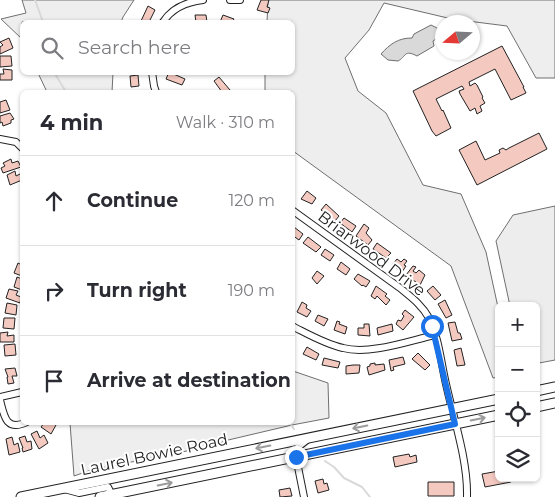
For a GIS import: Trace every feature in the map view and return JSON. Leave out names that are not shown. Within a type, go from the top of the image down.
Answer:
[{"type":"main road","points":[[540,390],[555,387]]},
{"type":"main road","name":"Laurel Bowie Road","points":[[21,497],[495,400]]},
{"type":"main road","points":[[540,406],[555,403]]},
{"type":"main road","name":"Laurel Bowie Road","points":[[100,497],[113,496],[495,416]]},
{"type":"street","points":[[165,20],[174,10],[188,3],[203,0]]},
{"type":"street","points":[[230,0],[240,0]]},
{"type":"street","points":[[152,75],[155,90]]},
{"type":"street","points":[[0,139],[16,142],[20,146]]},
{"type":"street","name":"Briarwood Drive","points":[[295,212],[416,301],[428,316],[435,335],[452,409],[467,479],[467,497]]},
{"type":"street","points":[[295,327],[336,346],[356,350],[372,349],[435,335]]},
{"type":"street","points":[[20,393],[0,398],[5,418],[8,422],[16,426],[20,425]]},
{"type":"street","points":[[304,497],[296,457],[298,447],[310,437]]},
{"type":"street","points":[[62,489],[79,493],[108,487],[113,496]]},
{"type":"shaded area","points":[[22,0],[134,0],[122,20],[20,20],[20,37],[1,19],[26,13]]},
{"type":"shaded area","points":[[268,0],[555,0],[555,78],[536,78],[507,26],[480,23],[480,15],[435,15],[384,3],[369,30],[345,58],[358,91],[386,113],[423,185],[461,194],[486,252],[497,302],[495,302],[495,378],[493,378],[451,266],[295,152],[295,90],[265,90],[265,75],[295,75],[295,20],[267,20]]},
{"type":"shaded area","points":[[431,25],[435,27],[434,46],[417,56],[407,53],[398,61],[388,60],[381,54],[395,42],[412,38],[414,34]]},
{"type":"shaded area","points":[[39,75],[113,75],[112,90],[46,90]]},
{"type":"shaded area","points":[[555,206],[555,360],[540,363],[540,302],[509,302],[496,241],[513,215]]},
{"type":"shaded area","points":[[295,372],[328,383],[329,418],[295,424]]},
{"type":"shaded area","points":[[70,425],[292,425],[224,441],[217,445],[91,470],[74,476]]},
{"type":"building","points":[[261,0],[269,0],[267,7],[270,8],[268,13],[257,10]]},
{"type":"building","points":[[148,6],[155,10],[150,20],[141,20]]},
{"type":"building","points":[[195,15],[206,15],[207,20],[196,20]]},
{"type":"building","points":[[223,15],[234,19],[233,20],[221,20]]},
{"type":"building","points":[[9,38],[13,48],[0,54],[0,47],[3,45],[0,42]]},
{"type":"building","points":[[502,46],[526,93],[511,100],[495,69],[469,82],[470,86],[475,83],[477,85],[485,103],[480,106],[482,111],[477,114],[475,108],[470,111],[460,94],[459,91],[464,89],[462,86],[436,99],[451,128],[436,136],[413,91],[474,60],[480,60],[480,57]]},
{"type":"building","points":[[0,56],[11,56],[12,66],[0,67]]},
{"type":"building","points":[[3,69],[12,70],[12,80],[0,80],[0,74],[4,74]]},
{"type":"building","points":[[138,75],[139,86],[131,87],[130,76]]},
{"type":"building","points":[[168,75],[176,75],[185,79],[182,85],[166,79]]},
{"type":"building","points":[[219,77],[230,90],[221,90],[214,81]]},
{"type":"building","points":[[6,100],[10,110],[0,113],[0,102]]},
{"type":"building","points":[[10,113],[14,119],[11,120],[11,123],[3,126],[2,122],[0,123],[0,116]]},
{"type":"building","points":[[539,133],[547,149],[477,185],[459,150],[476,141],[485,160],[500,153],[499,150],[503,148],[506,150]]},
{"type":"building","points":[[11,159],[12,163],[18,161],[20,167],[3,173],[1,168],[5,166],[3,163]]},
{"type":"building","points":[[15,171],[16,176],[20,174],[20,181],[10,185],[7,175]]},
{"type":"building","points":[[307,191],[316,198],[312,204],[301,199]]},
{"type":"building","points":[[326,204],[339,216],[335,221],[321,210]]},
{"type":"building","points":[[344,218],[356,226],[352,232],[340,223]]},
{"type":"building","points":[[364,224],[369,228],[366,233],[372,240],[368,245],[356,236]]},
{"type":"building","points":[[295,228],[303,234],[299,240],[295,237]]},
{"type":"building","points":[[308,237],[321,247],[316,252],[303,243]]},
{"type":"building","points":[[377,243],[391,253],[386,258],[373,249]]},
{"type":"building","points":[[325,249],[334,255],[330,261],[321,255]]},
{"type":"building","points":[[397,259],[401,262],[404,259],[407,261],[402,272],[392,265]]},
{"type":"building","points":[[341,262],[350,269],[346,275],[337,269]]},
{"type":"building","points":[[18,263],[20,264],[20,275],[14,273]]},
{"type":"building","points":[[413,266],[416,267],[413,271],[416,273],[419,270],[425,275],[420,285],[406,275]]},
{"type":"building","points":[[317,271],[324,276],[317,284],[312,278]]},
{"type":"building","points":[[358,274],[370,281],[366,287],[354,279]]},
{"type":"building","points":[[17,277],[20,278],[20,289],[14,287]]},
{"type":"building","points":[[376,286],[387,294],[385,296],[390,300],[386,305],[377,296],[375,299],[371,296]]},
{"type":"building","points":[[433,286],[441,295],[435,300],[427,291]]},
{"type":"building","points":[[9,289],[18,291],[16,295],[20,297],[20,303],[6,298]]},
{"type":"building","points":[[445,300],[452,315],[446,318],[438,304]]},
{"type":"building","points":[[302,302],[311,311],[307,317],[297,312]]},
{"type":"building","points":[[7,303],[17,305],[16,315],[5,313]]},
{"type":"building","points":[[405,310],[414,317],[403,330],[396,324],[398,320],[401,321]]},
{"type":"building","points":[[318,315],[328,319],[324,326],[315,321]]},
{"type":"building","points":[[4,318],[15,318],[14,329],[3,328]]},
{"type":"building","points":[[337,321],[340,322],[339,324],[347,327],[345,334],[334,330]]},
{"type":"building","points":[[455,322],[462,339],[452,341],[448,323]]},
{"type":"building","points":[[364,324],[369,324],[370,336],[358,335],[358,328],[364,328]]},
{"type":"building","points":[[392,324],[393,331],[378,335],[377,328]]},
{"type":"building","points":[[8,332],[7,336],[14,335],[14,342],[0,342],[0,333]]},
{"type":"building","points":[[15,344],[16,355],[5,356],[4,345]]},
{"type":"building","points":[[307,347],[319,354],[316,360],[303,354]]},
{"type":"building","points":[[461,348],[465,365],[457,366],[454,350]]},
{"type":"building","points":[[418,353],[430,365],[425,370],[412,359]]},
{"type":"building","points":[[403,357],[405,364],[393,367],[394,370],[391,371],[389,360]]},
{"type":"building","points":[[324,358],[340,362],[338,368],[322,365]]},
{"type":"building","points":[[375,363],[375,365],[384,364],[385,370],[369,375],[367,367]]},
{"type":"building","points":[[360,365],[359,373],[346,374],[346,366]]},
{"type":"building","points":[[15,368],[17,376],[12,376],[14,383],[8,384],[5,369]]},
{"type":"building","points":[[43,425],[56,425],[51,434],[41,427]]},
{"type":"building","points":[[37,431],[40,438],[44,435],[48,443],[39,449],[31,434]]},
{"type":"building","points":[[25,436],[27,442],[31,441],[32,449],[23,452],[19,438]]},
{"type":"building","points":[[12,437],[14,445],[18,443],[20,452],[9,455],[6,439]]},
{"type":"building","points":[[409,454],[410,457],[416,455],[417,462],[395,467],[393,457]]},
{"type":"building","points":[[495,472],[495,482],[511,482],[485,487],[482,474]]},
{"type":"building","points":[[323,479],[324,484],[327,483],[329,490],[318,493],[315,481]]},
{"type":"building","points":[[428,482],[454,482],[454,496],[428,496]]},
{"type":"building","points":[[290,488],[292,496],[280,497],[279,490]]},
{"type":"waterway","points":[[35,0],[42,20]]},
{"type":"waterway","points":[[56,75],[65,90]]},
{"type":"waterway","points":[[291,425],[294,429]]},
{"type":"waterway","points":[[325,461],[334,467],[344,478],[362,487],[370,497]]},
{"type":"route","points":[[296,457],[455,424],[432,326]]}]
